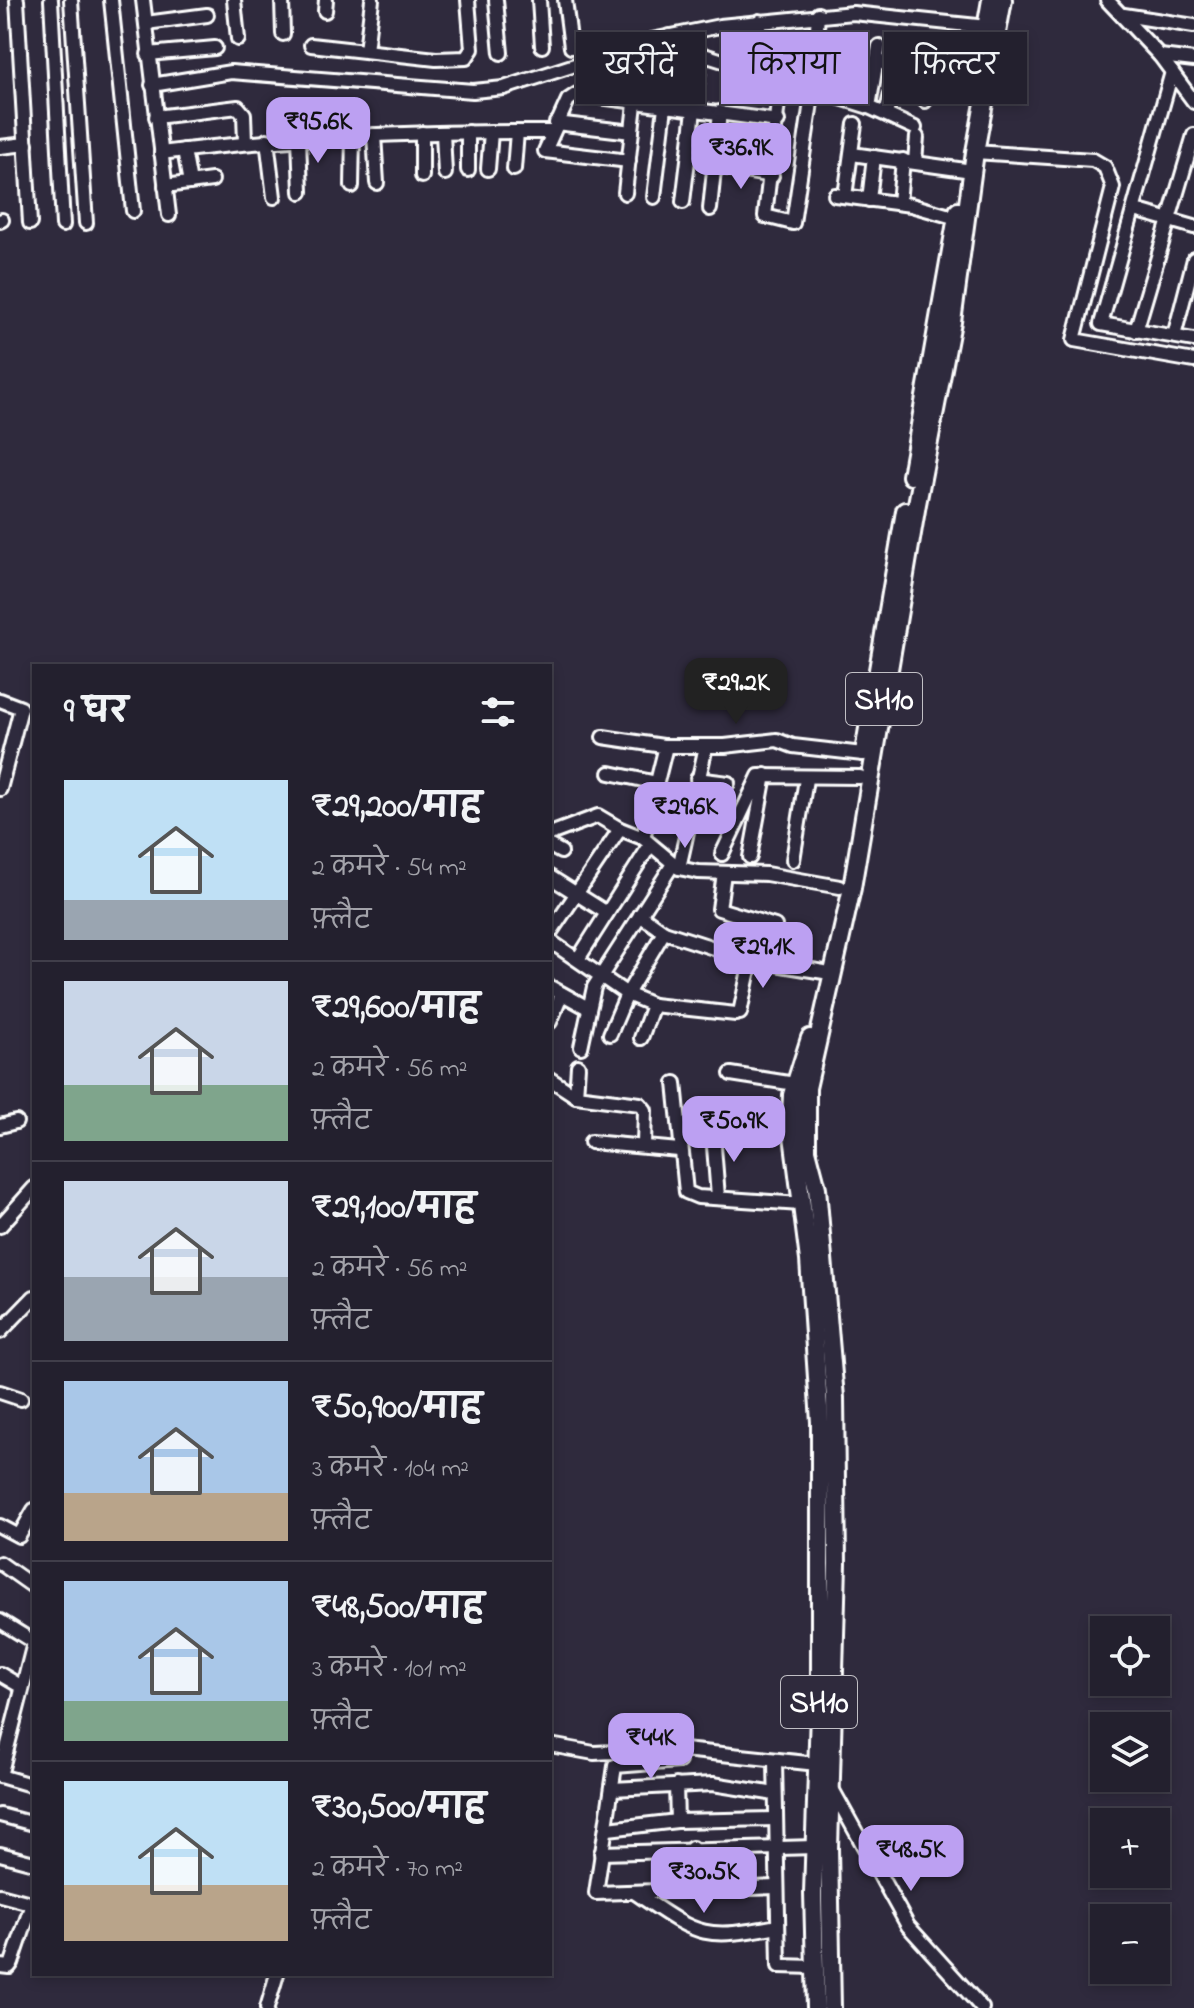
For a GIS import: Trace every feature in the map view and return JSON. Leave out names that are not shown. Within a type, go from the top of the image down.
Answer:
[{"type":"main road","name":"SH10","points":[[986,32],[991,0]]},
{"type":"main road","name":"SH10","points":[[816,2008],[817,1764],[824,1744],[837,1564],[835,1398],[817,1188],[806,1139],[807,1088],[952,322],[975,152],[1003,0]]},
{"type":"main road","name":"SH10","points":[[832,2008],[830,1785],[824,1744],[820,1422],[809,1260],[791,1120],[795,1084],[834,944],[840,887],[975,104]]},
{"type":"street","points":[[21,0],[30,223]]},
{"type":"street","points":[[51,0],[63,225]]},
{"type":"street","points":[[71,0],[86,223]]},
{"type":"street","points":[[111,0],[133,211]]},
{"type":"street","points":[[143,0],[169,215]]},
{"type":"street","points":[[234,0],[238,39]]},
{"type":"street","points":[[282,0],[283,34]]},
{"type":"street","points":[[366,51],[372,0]]},
{"type":"street","points":[[311,45],[436,59],[470,56],[468,0]]},
{"type":"street","points":[[496,0],[501,53]]},
{"type":"street","points":[[539,0],[542,46]]},
{"type":"street","points":[[565,0],[571,47]]},
{"type":"street","points":[[1107,0],[1124,15],[1193,96]]},
{"type":"street","points":[[693,32],[759,21],[853,13],[987,27]]},
{"type":"street","points":[[816,32],[818,14]]},
{"type":"street","points":[[146,23],[207,15]]},
{"type":"street","points":[[1124,15],[1194,26]]},
{"type":"street","points":[[759,21],[759,32]]},
{"type":"street","points":[[869,107],[879,46]]},
{"type":"street","points":[[148,54],[215,48]]},
{"type":"street","points":[[683,202],[702,56],[721,61]]},
{"type":"street","points":[[1160,56],[1194,60]]},
{"type":"street","points":[[877,62],[884,63]]},
{"type":"street","points":[[152,85],[231,72],[473,91],[504,88],[576,65]]},
{"type":"street","points":[[570,67],[576,90]]},
{"type":"street","points":[[1172,72],[1101,324],[1194,340]]},
{"type":"street","points":[[576,95],[568,100],[545,151],[629,161]]},
{"type":"street","points":[[625,193],[635,104]]},
{"type":"street","points":[[658,104],[778,121]]},
{"type":"street","points":[[780,104],[766,218],[795,222],[811,104]]},
{"type":"street","points":[[860,104],[886,114],[916,133],[899,203]]},
{"type":"street","points":[[886,114],[888,104]]},
{"type":"street","points":[[654,197],[666,105]]},
{"type":"street","points":[[156,117],[238,107],[244,114],[245,142]]},
{"type":"street","points":[[710,209],[720,112]]},
{"type":"street","points":[[855,124],[852,154],[840,196],[899,203],[957,218]]},
{"type":"street","points":[[161,153],[245,142],[353,135],[517,132],[553,128],[632,132]]},
{"type":"street","points":[[468,132],[468,170]]},
{"type":"street","points":[[488,169],[491,132]]},
{"type":"street","points":[[514,169],[517,132]]},
{"type":"street","points":[[422,133],[422,176]]},
{"type":"street","points":[[443,133],[445,173]]},
{"type":"street","points":[[352,186],[353,135]]},
{"type":"street","points":[[374,135],[377,183]]},
{"type":"street","points":[[1136,331],[1172,219],[1194,135]]},
{"type":"street","points":[[299,138],[301,192]]},
{"type":"street","points":[[267,140],[274,197]]},
{"type":"street","points":[[0,147],[26,144]]},
{"type":"street","points":[[184,150],[190,183]]},
{"type":"street","points":[[975,152],[1093,160],[1105,167],[1113,187],[1074,340],[1194,361]]},
{"type":"street","points":[[852,154],[965,170]]},
{"type":"street","points":[[869,200],[874,157]]},
{"type":"street","points":[[716,166],[772,176]]},
{"type":"street","points":[[165,186],[212,180]]},
{"type":"street","points":[[1135,210],[1194,227]]},
{"type":"street","points":[[1174,336],[1194,259]]},
{"type":"street","points":[[0,700],[21,708],[0,789]]},
{"type":"street","points":[[603,737],[666,746],[777,740],[803,748],[863,754]]},
{"type":"street","points":[[578,959],[646,842],[666,746]]},
{"type":"street","points":[[581,1047],[588,1008],[602,975],[676,866],[706,746]]},
{"type":"street","points":[[610,773],[657,783]]},
{"type":"street","points":[[750,857],[765,775]]},
{"type":"street","points":[[722,854],[758,777],[860,777]]},
{"type":"street","points":[[697,779],[728,783]]},
{"type":"street","points":[[793,860],[806,779]]},
{"type":"street","points":[[552,833],[598,816],[646,842],[676,866],[724,873],[766,874],[840,887]]},
{"type":"street","points":[[552,926],[620,829]]},
{"type":"street","points":[[724,873],[719,909],[775,926]]},
{"type":"street","points":[[552,878],[607,913]]},
{"type":"street","points":[[640,915],[664,932],[751,960],[824,972]]},
{"type":"street","points":[[610,1034],[627,994],[664,932]]},
{"type":"street","points":[[552,942],[627,994],[653,1005],[738,1014],[751,960]]},
{"type":"street","points":[[552,1018],[556,991],[588,1008]]},
{"type":"street","points":[[641,1038],[653,1005]]},
{"type":"street","points":[[576,1096],[578,1066]]},
{"type":"street","points":[[731,1074],[795,1084]]},
{"type":"street","points":[[552,1080],[576,1096],[640,1104],[645,1110],[644,1144]]},
{"type":"street","points":[[675,1083],[679,1150],[686,1192],[698,1197],[801,1204]]},
{"type":"street","points":[[0,1126],[16,1122]]},
{"type":"street","points":[[713,1134],[718,1197]]},
{"type":"street","points":[[591,1142],[644,1144],[679,1150]]},
{"type":"street","points":[[0,1226],[32,1190]]},
{"type":"street","points":[[0,1332],[32,1299]]},
{"type":"street","points":[[0,1392],[21,1399]]},
{"type":"street","points":[[0,1526],[19,1536],[32,1513]]},
{"type":"street","points":[[0,1563],[32,1586]]},
{"type":"street","points":[[0,1621],[32,1641]]},
{"type":"street","points":[[32,1650],[6,1729],[0,1776],[32,1785]]},
{"type":"street","points":[[0,1674],[22,1687]]},
{"type":"street","points":[[552,1745],[594,1753],[674,1749],[817,1764]]},
{"type":"street","points":[[679,1761],[617,1764],[613,1770],[608,1829],[601,1853],[596,1893],[777,1887]]},
{"type":"street","points":[[775,1761],[779,1966],[815,1967]]},
{"type":"street","points":[[612,1789],[713,1784],[775,1794]]},
{"type":"street","points":[[676,1785],[677,1821]]},
{"type":"street","points":[[830,1785],[908,1926],[982,2008]]},
{"type":"street","points":[[0,1815],[32,1823]]},
{"type":"street","points":[[608,1829],[677,1821],[775,1819]]},
{"type":"street","points":[[601,1853],[692,1848],[815,1847]]},
{"type":"street","points":[[692,1848],[694,1890]]},
{"type":"street","points":[[0,1854],[32,1862]]},
{"type":"street","points":[[634,1892],[699,1933],[734,1934],[778,1926]]},
{"type":"street","points":[[0,1895],[32,1904]]},
{"type":"street","points":[[0,1966],[9,1967],[12,1963],[32,1907]]},
{"type":"street","points":[[267,2008],[276,1976]]}]
